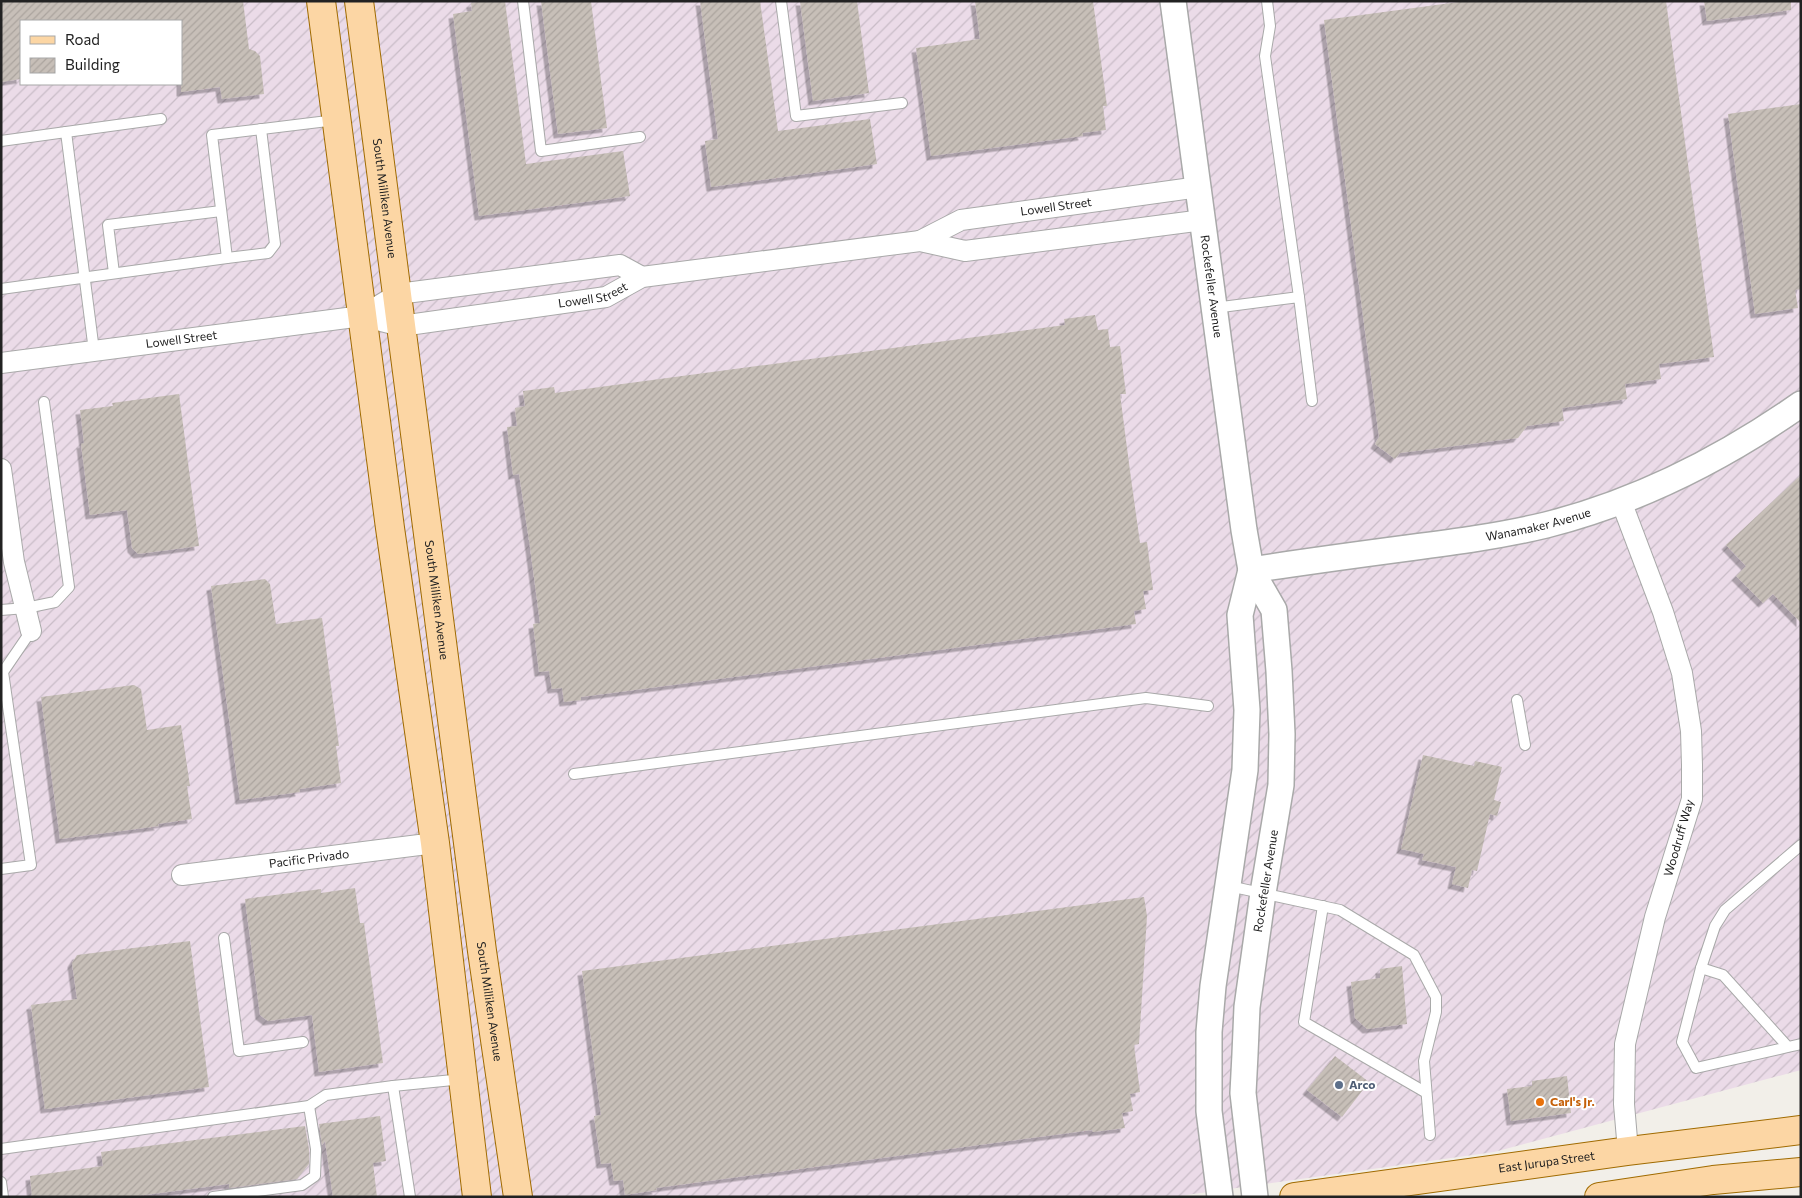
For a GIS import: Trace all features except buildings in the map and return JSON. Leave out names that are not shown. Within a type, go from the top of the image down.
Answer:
[{"type":"main road","points":[[321,1],[390,528],[435,843],[478,1197]]},
{"type":"main road","name":"South Milliken Avenue","points":[[359,1],[460,769],[482,951],[518,1197]]},
{"type":"main road","name":"East Jurupa Street","points":[[1294,1197],[1628,1151],[1801,1130]]},
{"type":"main road","points":[[1599,1197],[1713,1180],[1801,1172]]},
{"type":"street","name":"Rockefeller Avenue","points":[[1173,1],[1244,530],[1251,570],[1274,610],[1282,734],[1281,785],[1263,892],[1248,1007],[1243,1093],[1255,1197]]},
{"type":"street","name":"Lowell Street","points":[[920,241],[961,220],[1199,187]]},
{"type":"street","name":"Lowell Street","points":[[1,363],[362,316],[401,326],[606,297],[642,277],[920,241],[965,250],[1203,220]]},
{"type":"street","name":"Lowell Street","points":[[362,316],[398,294],[620,265],[642,277]]},
{"type":"street","name":"Wanamaker Avenue","points":[[1251,570],[1481,538],[1546,524],[1621,501],[1673,478],[1720,455],[1801,404]]},
{"type":"street","points":[[1,469],[14,562],[31,631]]},
{"type":"street","name":"Woodruff Way","points":[[1621,501],[1663,612],[1682,673],[1691,731],[1692,765],[1692,799],[1655,917],[1625,1044],[1624,1104],[1628,1151]]},
{"type":"street","name":"Rockefeller Avenue","points":[[1220,1197],[1210,1111],[1210,1032],[1213,986],[1245,770],[1247,710],[1240,615],[1251,570]]},
{"type":"street","name":"Pacific Privado","points":[[182,875],[435,843]]},
{"type":"lane","points":[[523,1],[541,151],[640,137]]},
{"type":"lane","points":[[781,1],[796,116],[902,103]]},
{"type":"lane","points":[[1268,1],[1270,26],[1265,56],[1312,401]]},
{"type":"lane","points":[[1,141],[161,119]]},
{"type":"lane","points":[[227,258],[212,135],[337,120]]},
{"type":"lane","points":[[1,289],[268,253],[275,244],[261,129]]},
{"type":"lane","points":[[66,132],[94,351]]},
{"type":"lane","points":[[114,273],[108,225],[221,211]]},
{"type":"lane","points":[[1214,308],[1298,297]]},
{"type":"lane","points":[[1,610],[26,608],[55,602],[69,587],[44,402]]},
{"type":"lane","points":[[1,869],[31,865],[2,672],[31,631]]},
{"type":"lane","points":[[574,774],[1146,698],[1208,706]]},
{"type":"lane","points":[[1517,700],[1525,745]]},
{"type":"lane","points":[[1801,845],[1725,910],[1715,926],[1701,968],[1682,1042],[1696,1068],[1801,1044]]},
{"type":"lane","points":[[1229,886],[1340,910],[1414,955],[1436,997],[1436,1012],[1424,1061],[1425,1092],[1430,1135]]},
{"type":"lane","points":[[1323,906],[1304,1022],[1425,1092]]},
{"type":"lane","points":[[224,938],[238,1051],[302,1042]]},
{"type":"lane","points":[[1701,968],[1722,975],[1788,1047]]},
{"type":"lane","points":[[1,1149],[309,1106],[326,1095],[463,1079]]},
{"type":"lane","points":[[393,1086],[410,1197]]},
{"type":"lane","points":[[213,1197],[302,1185],[315,1176],[316,1149],[309,1106]]},
{"type":"lane","points":[[1,1182],[3,1197]]},
{"type":"shaded area","points":[[1,1],[1801,1],[1801,1070],[1494,1152],[1172,1197],[1,1197]]},
{"type":"place","name":"Arco","points":[[1339,1085]]},
{"type":"place","name":"Carl's Jr.","points":[[1540,1102]]}]
